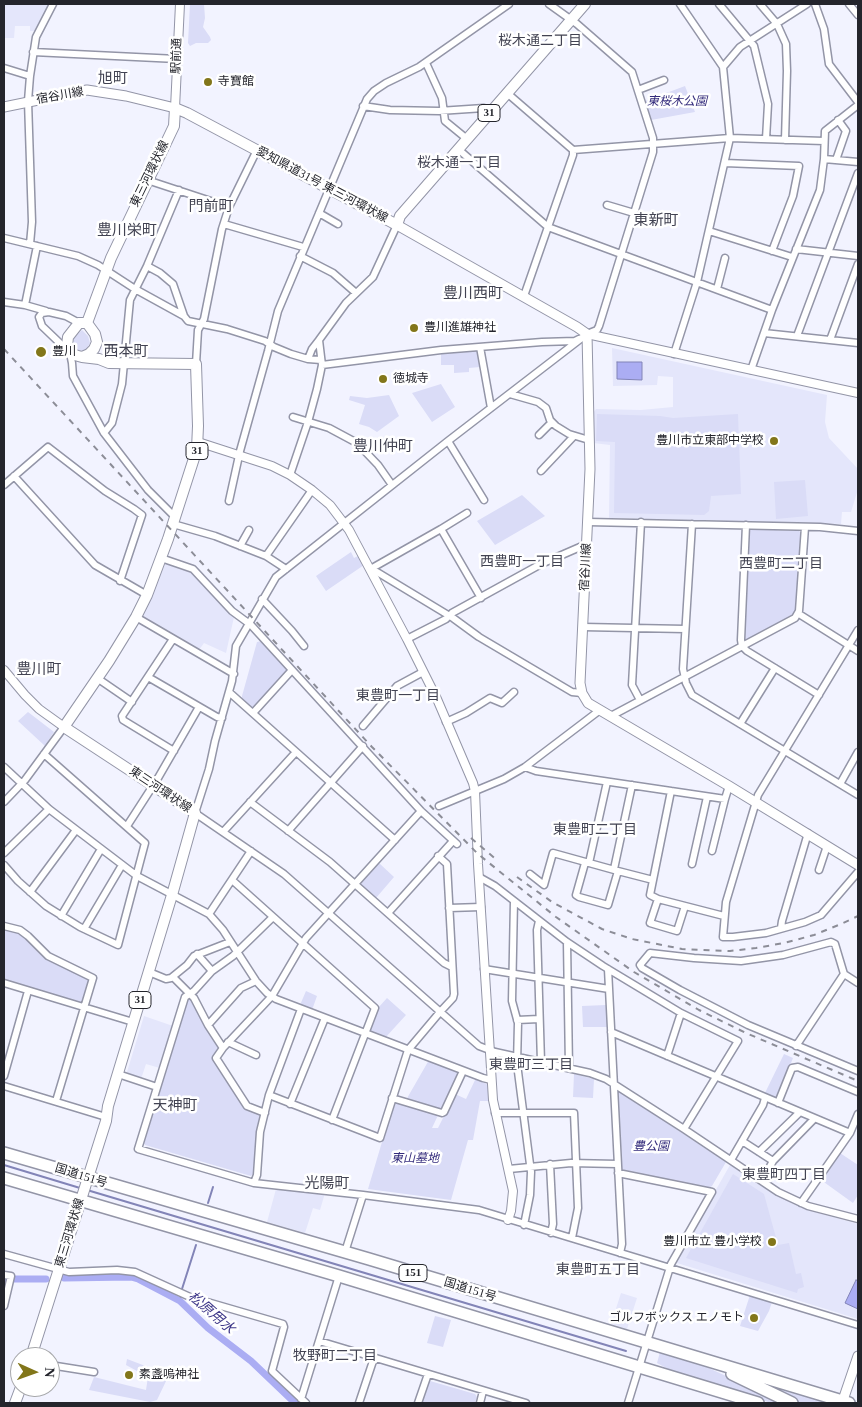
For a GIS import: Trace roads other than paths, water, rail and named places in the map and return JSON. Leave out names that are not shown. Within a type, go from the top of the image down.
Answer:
[{"type":"highway","name":"国道151号","points":[[4,1153],[84,1189],[339,1276],[758,1403]]},
{"type":"highway","name":"国道151号","points":[[4,1178],[84,1189],[345,1252],[844,1403]]},
{"type":"highway","points":[[699,1358],[792,1403]]},
{"type":"main road","name":"愛知県道31号 東三河環状線","points":[[175,108],[258,150],[397,225],[400,216],[585,4]]},
{"type":"main road","name":"宿谷川線","points":[[4,107],[87,90],[126,96],[175,108]]},
{"type":"main road","name":"東三河環状線","points":[[69,351],[68,337],[83,323],[147,180],[174,126],[175,108]]},
{"type":"main road","points":[[397,225],[524,296],[587,334]]},
{"type":"main road","points":[[78,359],[89,354],[97,342],[95,334],[83,323]]},
{"type":"main road","name":"宿谷川線","points":[[582,694],[580,683],[588,522],[587,334]]},
{"type":"main road","points":[[94,349],[94,353],[104,362],[196,364]]},
{"type":"main road","points":[[69,351],[78,359],[99,359]]},
{"type":"main road","name":"31","points":[[64,727],[136,617],[147,595],[161,558],[197,449],[196,364]]},
{"type":"main road","points":[[582,694],[588,703],[858,864]]},
{"type":"main road","name":"東三河環状線","points":[[34,1347],[106,1121],[133,1022],[195,813],[64,727]]},
{"type":"main road","points":[[844,1403],[858,1356]]},
{"type":"street","points":[[25,305],[34,245],[28,101],[32,52],[36,37],[53,4]]},
{"type":"street","name":"駅前通","points":[[175,108],[180,4]]},
{"type":"street","points":[[229,501],[278,311],[303,247],[330,189],[364,106],[374,91],[426,63],[509,4]]},
{"type":"street","points":[[147,266],[160,273],[173,284],[184,316],[188,321],[265,341],[269,345],[321,363],[441,350],[575,341],[597,330],[653,152],[654,138],[632,72],[549,4]]},
{"type":"street","points":[[674,354],[697,282],[730,138],[723,67],[680,4]]},
{"type":"street","points":[[719,4],[754,46],[768,104],[766,139]]},
{"type":"street","points":[[760,4],[777,24],[786,44],[785,140]]},
{"type":"street","points":[[723,67],[740,47],[807,4]]},
{"type":"street","points":[[751,370],[772,310],[820,190],[825,131],[858,103],[829,64],[824,29],[815,4]]},
{"type":"street","points":[[849,4],[858,15]]},
{"type":"street","points":[[32,52],[178,59]]},
{"type":"street","points":[[426,63],[442,98],[445,121],[467,139]]},
{"type":"street","points":[[4,68],[30,76]]},
{"type":"street","points":[[638,90],[664,80]]},
{"type":"street","points":[[507,93],[573,150],[730,138],[824,141]]},
{"type":"street","points":[[364,106],[390,110],[484,108],[492,110]]},
{"type":"street","points":[[836,160],[846,131],[838,120]]},
{"type":"street","points":[[458,149],[548,227],[772,310]]},
{"type":"street","points":[[196,364],[198,330],[204,319],[224,224],[229,207],[258,150]]},
{"type":"street","points":[[524,296],[573,155],[573,150]]},
{"type":"street","points":[[824,159],[858,162]]},
{"type":"street","points":[[725,163],[799,166],[793,196],[772,251]]},
{"type":"street","points":[[797,336],[858,173]]},
{"type":"street","points":[[147,180],[229,207]]},
{"type":"street","points":[[104,433],[112,423],[122,384],[130,300],[147,266],[179,190]]},
{"type":"street","points":[[607,205],[634,213]]},
{"type":"street","points":[[319,213],[338,224]]},
{"type":"street","points":[[224,224],[303,247]]},
{"type":"street","points":[[308,359],[319,340],[356,293],[375,273],[397,225]]},
{"type":"street","points":[[709,231],[792,258]]},
{"type":"street","points":[[4,238],[78,256],[106,270],[184,316]]},
{"type":"street","points":[[796,249],[858,256]]},
{"type":"street","points":[[300,256],[333,273],[356,293]]},
{"type":"street","points":[[717,289],[725,258]]},
{"type":"street","points":[[830,340],[858,264]]},
{"type":"street","points":[[4,302],[25,305],[39,311],[66,316],[83,323]]},
{"type":"street","points":[[39,311],[38,320],[42,326],[69,351]]},
{"type":"street","points":[[764,333],[858,343]]},
{"type":"street","points":[[587,334],[858,393]]},
{"type":"street","points":[[587,334],[276,577],[236,646],[234,674],[195,813],[284,874],[479,1046],[516,1057],[590,1073],[613,1082],[778,1192],[801,1203],[858,1218]]},
{"type":"street","points":[[290,475],[308,422],[321,363],[319,340]]},
{"type":"street","points":[[480,347],[491,408]]},
{"type":"street","points":[[78,359],[73,376],[104,433],[174,520],[266,556],[286,569]]},
{"type":"street","points":[[510,394],[538,402],[546,408],[552,422],[574,436],[589,440]]},
{"type":"street","points":[[293,417],[329,428],[357,443],[378,465],[392,485]]},
{"type":"street","points":[[539,435],[552,422]]},
{"type":"street","points":[[540,471],[574,436]]},
{"type":"street","points":[[448,441],[484,500]]},
{"type":"street","points":[[198,442],[272,466],[290,475],[330,505],[344,523],[407,639],[476,791],[491,1080],[495,1112],[513,1191],[508,1220]]},
{"type":"street","points":[[4,485],[48,447],[105,491],[134,509],[142,516],[120,581]]},
{"type":"street","points":[[14,476],[95,566],[147,595]]},
{"type":"street","points":[[266,556],[312,490]]},
{"type":"street","points":[[371,571],[374,567],[467,513]]},
{"type":"street","points":[[588,522],[857,528]]},
{"type":"street","points":[[640,700],[632,685],[641,522]]},
{"type":"street","points":[[692,524],[683,669],[692,695],[858,795]]},
{"type":"street","points":[[746,525],[742,646],[747,651],[819,695]]},
{"type":"street","points":[[611,716],[795,618],[799,614],[805,527]]},
{"type":"street","points":[[442,528],[481,598]]},
{"type":"street","points":[[240,546],[249,530]]},
{"type":"street","points":[[407,639],[541,564],[587,544]]},
{"type":"street","points":[[161,558],[193,569],[232,611],[251,625],[421,811],[455,843],[438,856],[388,913]]},
{"type":"street","points":[[371,571],[377,572],[449,616],[479,637],[572,692],[582,694]]},
{"type":"street","points":[[262,599],[304,646]]},
{"type":"street","points":[[799,614],[858,651]]},
{"type":"street","points":[[136,617],[234,674]]},
{"type":"street","points":[[583,627],[685,629]]},
{"type":"street","points":[[858,630],[758,795],[726,902],[723,937],[766,933],[821,915],[858,872]]},
{"type":"street","points":[[173,638],[122,716],[123,720],[174,751]]},
{"type":"street","points":[[740,724],[775,668]]},
{"type":"street","points":[[4,670],[32,702],[64,727],[22,784],[4,802]]},
{"type":"street","points":[[253,713],[292,670]]},
{"type":"street","points":[[363,726],[397,686],[423,672]]},
{"type":"street","points":[[148,677],[217,718],[222,718]]},
{"type":"street","points":[[97,678],[132,702]]},
{"type":"street","points":[[229,692],[395,840]]},
{"type":"street","points":[[446,722],[466,714],[490,698],[502,702],[514,692]]},
{"type":"street","points":[[127,826],[154,785],[199,707]]},
{"type":"street","points":[[439,806],[526,767],[600,710]]},
{"type":"street","points":[[288,831],[363,746]]},
{"type":"street","points":[[223,832],[296,752]]},
{"type":"street","points":[[840,784],[858,752]]},
{"type":"street","points":[[4,865],[30,892],[61,916],[118,945],[145,843],[44,754]]},
{"type":"street","points":[[526,767],[536,771],[725,799]]},
{"type":"street","points":[[4,768],[76,830],[137,876],[209,914],[223,930],[256,981],[272,996],[365,1034],[491,1080]]},
{"type":"street","points":[[607,782],[587,863],[576,895],[608,905],[632,786]]},
{"type":"street","points":[[712,851],[729,786]]},
{"type":"street","points":[[671,791],[650,895],[658,899],[724,916]]},
{"type":"street","points":[[692,864],[707,797]]},
{"type":"street","points":[[250,802],[330,862],[444,963],[452,967]]},
{"type":"street","points":[[4,853],[49,808]]},
{"type":"street","points":[[265,1113],[247,1106],[216,1058],[225,1045],[272,996],[303,944],[421,811]]},
{"type":"street","points":[[30,892],[76,830]]},
{"type":"street","points":[[781,928],[808,833]]},
{"type":"street","points":[[819,870],[827,846]]},
{"type":"street","points":[[61,916],[101,849]]},
{"type":"street","points":[[209,914],[251,851]]},
{"type":"street","points":[[530,874],[544,885],[553,853],[653,880]]},
{"type":"street","points":[[269,1095],[380,1138],[408,1050],[453,998],[454,994],[447,864],[438,856]]},
{"type":"street","points":[[84,929],[122,865]]},
{"type":"street","points":[[479,877],[495,886],[567,942],[608,969],[681,1012],[738,1041],[684,1129]]},
{"type":"street","points":[[232,880],[375,1008],[332,1120]]},
{"type":"street","points":[[658,899],[650,923],[677,931],[685,906]]},
{"type":"street","points":[[514,901],[512,1000],[517,1020],[516,1057],[530,1166],[530,1195],[524,1225]]},
{"type":"street","points":[[449,908],[481,907]]},
{"type":"street","points":[[273,917],[238,952],[212,971],[194,991],[185,997],[138,1149],[254,1183],[479,1210],[858,1325]]},
{"type":"street","points":[[539,921],[541,1062]]},
{"type":"street","points":[[4,926],[20,930],[48,956],[93,978],[56,1101]]},
{"type":"street","points":[[149,972],[166,979],[174,977],[196,954],[230,942]]},
{"type":"street","points":[[567,942],[569,1068]]},
{"type":"street","points":[[858,983],[844,974],[835,944],[831,942],[783,955],[741,961],[650,953],[640,965],[688,995],[748,1025],[858,1071]]},
{"type":"street","points":[[196,954],[212,971]]},
{"type":"street","points":[[484,969],[608,989]]},
{"type":"street","points":[[608,969],[622,1244],[620,1253]]},
{"type":"street","points":[[796,1046],[844,974]]},
{"type":"street","points":[[174,977],[194,998],[208,1025],[225,1045],[256,1055]]},
{"type":"street","points":[[208,1025],[241,988],[256,981]]},
{"type":"street","points":[[4,983],[133,1022]]},
{"type":"street","points":[[4,1076],[28,991]]},
{"type":"street","points":[[254,1183],[257,1175],[260,1132],[269,1095],[302,1009]]},
{"type":"street","points":[[667,1056],[681,1012]]},
{"type":"street","points":[[290,1104],[325,1018]]},
{"type":"street","points":[[517,1020],[539,1019]]},
{"type":"street","points":[[610,1032],[715,1078],[850,1133]]},
{"type":"street","points":[[778,1103],[792,1068],[798,1068],[858,1092]]},
{"type":"street","points":[[392,1098],[442,1113],[463,1071]]},
{"type":"street","points":[[118,1074],[157,1087]]},
{"type":"street","points":[[4,1086],[106,1117]]},
{"type":"street","points":[[731,1160],[765,1098]]},
{"type":"street","points":[[495,1112],[574,1113],[578,1208],[572,1238]]},
{"type":"street","points":[[759,1152],[799,1112]]},
{"type":"street","points":[[801,1203],[850,1133],[858,1114]]},
{"type":"street","points":[[762,1181],[773,1161],[814,1119]]},
{"type":"street","points":[[742,1141],[773,1161]]},
{"type":"street","points":[[509,1169],[550,1164],[617,1164]]},
{"type":"street","points":[[550,1164],[553,1224],[551,1233]]},
{"type":"street","points":[[618,1173],[712,1192],[669,1268],[628,1403]]},
{"type":"street","points":[[345,1252],[363,1195]]},
{"type":"street","points":[[4,1254],[69,1272],[117,1270],[135,1272],[190,1297],[283,1324],[284,1327],[272,1371],[304,1401],[319,1341],[339,1276]]},
{"type":"street","points":[[4,1306],[8,1278]]},
{"type":"street","points":[[319,1341],[526,1403]]},
{"type":"street","points":[[359,1403],[374,1358]]},
{"type":"street","points":[[60,1367],[94,1372]]},
{"type":"street","points":[[418,1403],[428,1374]]},
{"type":"street","points":[[480,1403],[483,1391]]},
{"type":"water","points":[[617,362],[642,362],[642,380],[617,379]]},
{"type":"water","points":[[856,1280],[858,1281],[858,1309],[845,1303]]},
{"type":"waterway","points":[[4,1165],[80,1188]]},
{"type":"waterway","points":[[208,1203],[213,1187]]},
{"type":"waterway","points":[[87,1190],[626,1351]]},
{"type":"waterway","points":[[182,1289],[196,1245]]},
{"type":"waterway","name":"松原用水","points":[[64,1278],[131,1277],[180,1301],[208,1328],[251,1361],[295,1403]]},
{"type":"waterway","name":"松原用水","points":[[4,1279],[46,1279]]},
{"type":"railway","points":[[4,349],[372,747],[478,854],[556,917],[634,972],[699,1010],[746,1033],[858,1081]]},
{"type":"railway","points":[[471,838],[498,861]]},
{"type":"railway","points":[[517,877],[552,902],[602,929],[632,939],[682,949],[730,951],[784,943],[814,935],[858,916]]},
{"type":"place","name":"寺寶館","points":[[208,82]]},
{"type":"place","name":"豊川進雄神社","points":[[414,328]]},
{"type":"place","name":"豊川","points":[[41,352]]},
{"type":"place","name":"徳城寺","points":[[383,379]]},
{"type":"place","name":"豊川市立東部中学校","points":[[774,441]]},
{"type":"place","name":"豊川市立 豊小学校","points":[[772,1242]]},
{"type":"place","name":"ゴルフボックス エノモト","points":[[754,1318]]},
{"type":"place","name":"素盞嗚神社","points":[[129,1375]]},
{"type":"district","name":"桜木通二丁目","points":[[540,41]]},
{"type":"district","name":"旭町","points":[[113,79]]},
{"type":"district","name":"桜木通一丁目","points":[[459,163]]},
{"type":"district","name":"門前町","points":[[211,207]]},
{"type":"district","name":"東新町","points":[[656,221]]},
{"type":"district","name":"豊川栄町","points":[[127,231]]},
{"type":"district","name":"豊川西町","points":[[473,294]]},
{"type":"district","name":"西本町","points":[[126,352]]},
{"type":"district","name":"豊川仲町","points":[[383,447]]},
{"type":"district","name":"西豊町一丁目","points":[[522,562]]},
{"type":"district","name":"西豊町二丁目","points":[[781,564]]},
{"type":"district","name":"豊川町","points":[[39,670]]},
{"type":"district","name":"東豊町一丁目","points":[[398,696]]},
{"type":"district","name":"東豊町二丁目","points":[[595,830]]},
{"type":"district","name":"東豊町三丁目","points":[[531,1065]]},
{"type":"district","name":"天神町","points":[[175,1106]]},
{"type":"district","name":"東豊町四丁目","points":[[784,1175]]},
{"type":"district","name":"光陽町","points":[[327,1184]]},
{"type":"district","name":"東豊町五丁目","points":[[598,1270]]},
{"type":"district","name":"牧野町二丁目","points":[[335,1356]]},
{"type":"park label","name":"東桜木公園","points":[[677,102]]},
{"type":"park label","name":"豊公園","points":[[651,1147]]},
{"type":"park label","name":"東山墓地","points":[[415,1159]]}]
